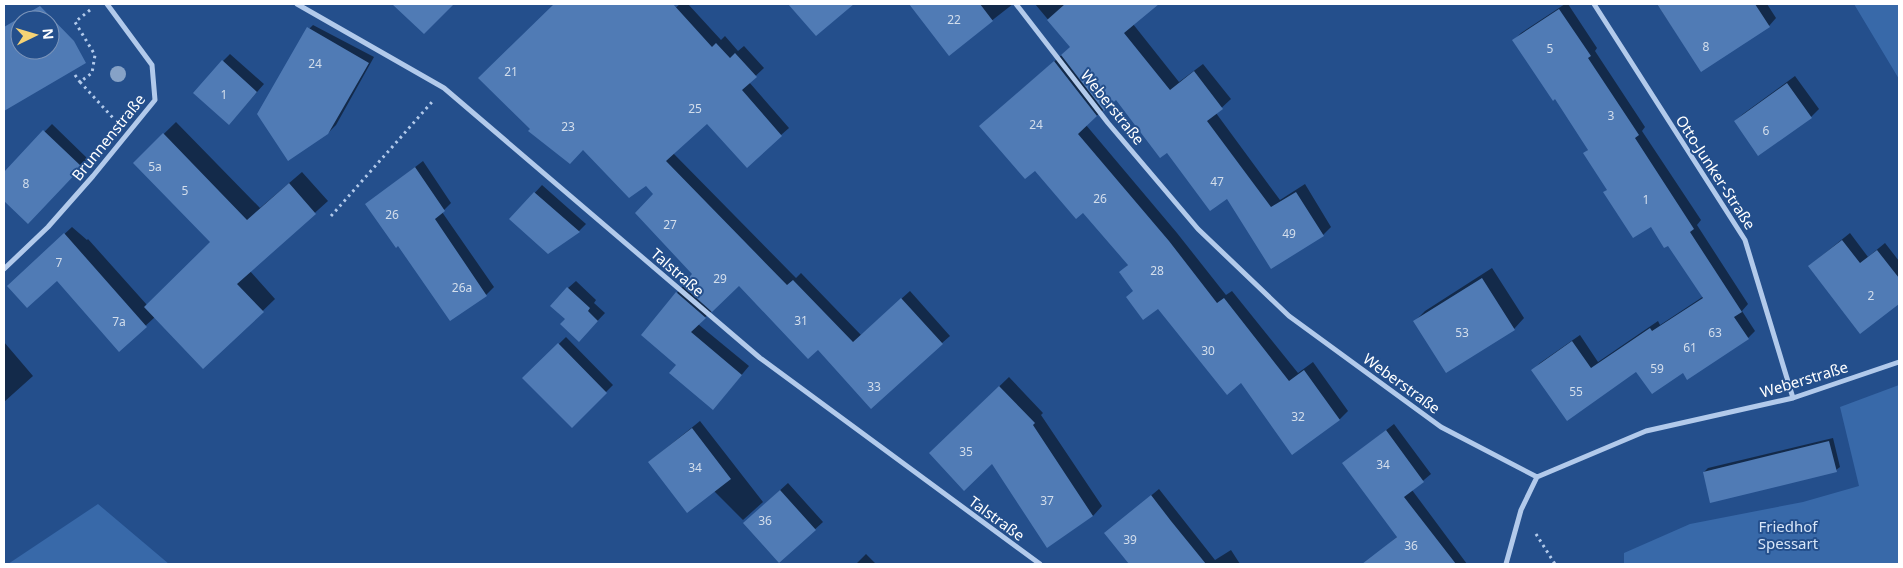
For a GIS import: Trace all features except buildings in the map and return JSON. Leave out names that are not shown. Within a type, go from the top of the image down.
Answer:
[{"type":"street","name":"Brunnenstraße","points":[[4,269],[48,227],[106,162],[155,100],[152,65],[108,4]]},
{"type":"street","name":"Talstraße","points":[[297,4],[444,88],[760,358],[1040,564]]},
{"type":"street","name":"Weberstraße","points":[[1016,4],[1108,123],[1198,229],[1289,316],[1441,427],[1537,477],[1646,431],[1793,398],[1899,362]]},
{"type":"street","name":"Otto-Junker-Straße","points":[[1594,4],[1745,240],[1793,398]]},
{"type":"street","points":[[1506,564],[1521,510],[1537,477]]},
{"type":"path","points":[[80,82],[92,74],[95,55],[75,22],[87,12]]},
{"type":"path","points":[[75,75],[128,134]]},
{"type":"path","points":[[331,216],[444,88]]},
{"type":"path","points":[[1521,510],[1555,564]]},
{"type":"green space","points":[[1854,4],[1899,4],[1899,79]]},
{"type":"green space","name":"Friedhof Spessart","points":[[1899,385],[1899,564],[1624,564],[1624,553],[1690,524],[1803,502],[1859,486],[1840,407]]},
{"type":"green space","points":[[98,504],[169,564],[8,564]]}]
